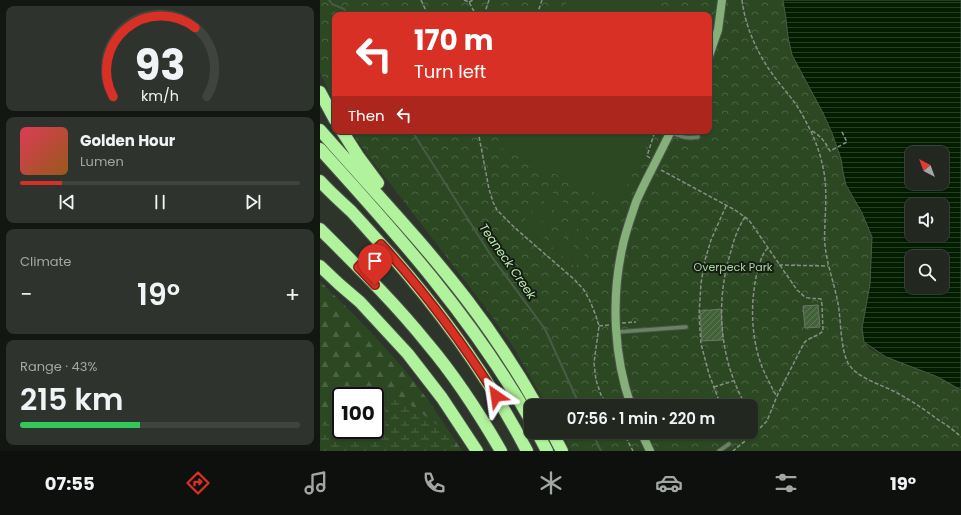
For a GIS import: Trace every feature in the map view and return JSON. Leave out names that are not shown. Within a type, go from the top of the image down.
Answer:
[{"type":"highway","points":[[320,92],[332,114]]},
{"type":"highway","points":[[320,130],[407,227],[452,281],[486,325],[533,399]]},
{"type":"highway","points":[[344,134],[364,165],[389,196],[407,227]]},
{"type":"highway","points":[[320,149],[398,236],[452,302],[491,356],[524,409]]},
{"type":"highway","points":[[320,172],[336,189],[352,212]]},
{"type":"highway","points":[[320,182],[352,212],[404,270],[433,306],[463,346],[494,394],[527,451]]},
{"type":"highway","points":[[320,229],[401,312],[437,355],[471,403],[501,451]]},
{"type":"highway","points":[[320,258],[344,281],[360,302]]},
{"type":"highway","points":[[320,266],[360,302],[394,338],[442,398],[477,451]]},
{"type":"highway","points":[[541,439],[547,451]]},
{"type":"highway","points":[[556,439],[562,451]]},
{"type":"street","points":[[712,47],[718,30],[722,0]]},
{"type":"street","points":[[629,399],[624,383],[617,332],[617,284],[622,247],[637,201],[670,134]]},
{"type":"street","points":[[644,439],[650,451]]},
{"type":"lane","points":[[675,134],[689,139],[698,137]]},
{"type":"lane","points":[[358,267],[381,244]]},
{"type":"lane","points":[[617,332],[686,327]]},
{"type":"lane","points":[[719,451],[729,444]]},
{"type":"path","points":[[421,0],[427,12]]},
{"type":"path","points":[[464,0],[469,2],[474,12]]},
{"type":"path","points":[[469,2],[473,0]]},
{"type":"path","points":[[485,12],[489,0]]},
{"type":"path","points":[[538,12],[542,0]]},
{"type":"path","points":[[742,0],[743,11],[748,28],[762,58],[770,72],[796,105],[810,131],[822,163],[826,192],[824,243],[828,266],[835,288],[844,352],[848,363],[852,369],[863,376],[899,394],[924,409],[961,437]]},
{"type":"path","points":[[810,131],[819,136],[830,151],[847,142],[840,130]]},
{"type":"path","points":[[479,134],[489,189],[493,202],[498,210],[542,253],[575,280],[584,290],[590,301],[599,326],[594,363],[596,380],[604,399]]},
{"type":"path","points":[[654,134],[647,156],[661,163],[659,167],[661,170],[745,217],[753,226],[797,290],[809,298],[820,299],[823,331],[819,335],[807,339],[804,343],[777,396],[767,421],[758,430]]},
{"type":"path","points":[[718,399],[701,344],[699,308],[704,264],[711,240],[726,205]]},
{"type":"path","points":[[743,399],[734,381],[726,358],[721,297],[726,268],[734,240],[745,217]]},
{"type":"path","points":[[768,248],[764,252],[756,278],[752,322],[762,367],[777,396]]},
{"type":"path","points":[[542,253],[545,250]]},
{"type":"path","points":[[704,264],[726,268]]},
{"type":"path","points":[[780,265],[828,266]]},
{"type":"path","points":[[714,387],[734,381]]},
{"type":"path","points":[[627,439],[634,451]]},
{"type":"path","points":[[741,439],[744,443]]},
{"type":"path","points":[[733,451],[748,439]]},
{"type":"green space","name":"Overpeck Park","points":[[320,0],[783,0],[788,37],[832,133],[841,159],[846,185],[862,213],[872,237],[870,284],[862,328],[864,342],[869,349],[938,377],[961,390],[961,451],[571,451],[565,439],[758,439],[758,399],[543,399],[512,345],[485,307],[368,156],[353,134],[712,134],[712,12],[332,12],[332,98],[320,72]]},
{"type":"green space","points":[[568,0],[648,0],[674,12],[562,12]]},
{"type":"green space","points":[[503,134],[652,134],[618,204],[497,146]]},
{"type":"green space","points":[[550,190],[570,208],[562,217],[542,199]]},
{"type":"green space","points":[[539,202],[559,220],[552,229],[532,212]]},
{"type":"green space","points":[[529,215],[549,232],[541,241],[521,224]]},
{"type":"green space","points":[[578,217],[583,222],[573,233],[568,229]]},
{"type":"green space","points":[[586,225],[592,230],[582,241],[577,236]]},
{"type":"green space","points":[[595,233],[600,237],[591,249],[585,244]]},
{"type":"green space","points":[[562,236],[567,240],[557,252],[552,247]]},
{"type":"green space","points":[[570,243],[576,248],[566,259],[561,255]]},
{"type":"green space","points":[[579,251],[585,255],[575,267],[570,262]]},
{"type":"green space","points":[[320,281],[368,329],[403,368],[429,401],[462,451],[455,451],[453,446],[396,394],[384,399],[384,387],[332,387],[332,421],[320,426]]},
{"type":"green space","points":[[396,394],[452,436],[455,451],[320,451],[320,426],[332,421],[332,439],[384,439],[384,399]]},
{"type":"shaded area","points":[[783,0],[961,0],[961,390],[938,377],[886,357],[864,342],[862,328],[870,284],[872,237],[862,213],[846,185],[841,159],[832,133],[792,55]]},
{"type":"building","points":[[818,305],[820,327],[805,328],[803,306]]},
{"type":"building","points":[[721,309],[723,340],[702,341],[700,311]]},
{"type":"waterway","name":"Teaneck Creek","points":[[329,0],[332,4],[344,9],[346,12]]},
{"type":"waterway","name":"Teaneck Creek","points":[[414,134],[492,257],[545,329],[577,399]]},
{"type":"waterway","name":"Teaneck Creek","points":[[595,439],[601,451]]},
{"type":"route","points":[[375,285],[358,267],[381,244],[443,319],[473,360],[496,396]]}]
